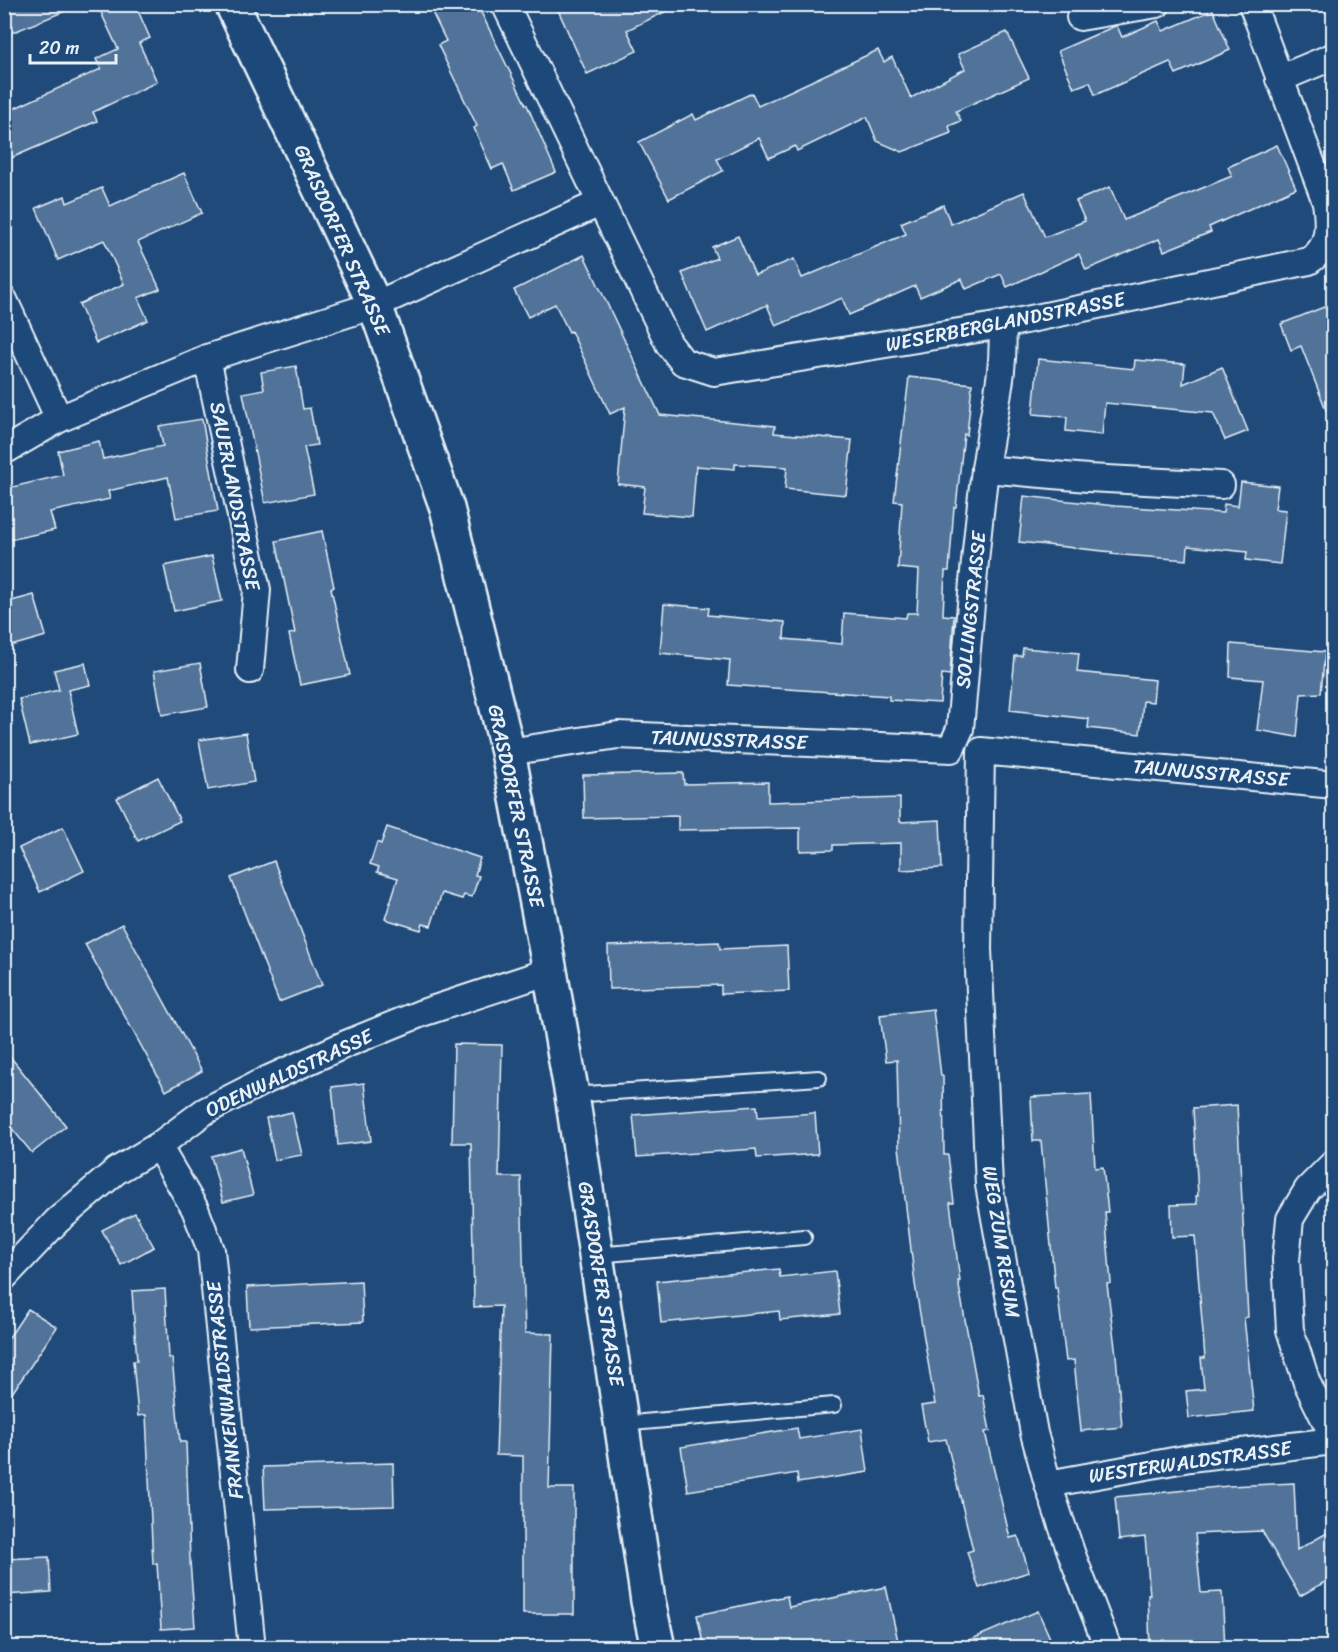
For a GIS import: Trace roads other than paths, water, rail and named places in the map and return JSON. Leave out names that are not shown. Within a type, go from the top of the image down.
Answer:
[{"type":"street","name":"GRASDORFER STRASSE","points":[[232,4],[375,305],[447,508],[508,752],[550,971],[572,1095],[648,1601],[658,1647]]},
{"type":"street","name":"WESERBERGLANDSTRASSE","points":[[505,4],[669,344],[683,362],[714,372],[1002,325],[1309,261],[1318,256],[1324,246],[1329,224],[1326,202],[1252,4]]},
{"type":"street","points":[[1080,18],[1157,4]]},
{"type":"street","points":[[1279,80],[1334,56]]},
{"type":"street","points":[[4,451],[59,419],[207,357],[375,305],[600,202]]},
{"type":"street","points":[[4,300],[59,419]]},
{"type":"street","name":"SOLLINGSTRASSE","points":[[951,749],[960,729],[985,469],[1000,384],[1004,343],[1002,325]]},
{"type":"street","name":"SAUERLANDSTRASSE","points":[[207,357],[257,590],[250,670]]},
{"type":"street","points":[[985,469],[1088,478],[1221,485]]},
{"type":"street","name":"TAUNUSSTRASSE","points":[[508,752],[618,735],[951,749]]},
{"type":"street","name":"TAUNUSSTRASSE","points":[[981,751],[1334,785]]},
{"type":"street","name":"WEG ZUM RESUM","points":[[981,751],[978,949],[989,1185],[1034,1433],[1072,1555],[1108,1647]]},
{"type":"street","name":"ODENWALDSTRASSE","points":[[4,1277],[57,1221],[116,1171],[158,1146],[204,1111],[336,1048],[422,1014],[550,971]]},
{"type":"street","name":"FRANKENWALDSTRASSE","points":[[158,1146],[195,1209],[211,1250],[252,1647]]},
{"type":"street","name":"WESTERWALDSTRASSE","points":[[1048,1484],[1190,1458],[1334,1440],[1307,1383],[1290,1330],[1286,1260],[1290,1219],[1308,1189],[1334,1164]]},
{"type":"lane","points":[[572,1095],[819,1078]]},
{"type":"lane","points":[[596,1255],[804,1237]]},
{"type":"lane","points":[[621,1424],[834,1405]]}]
